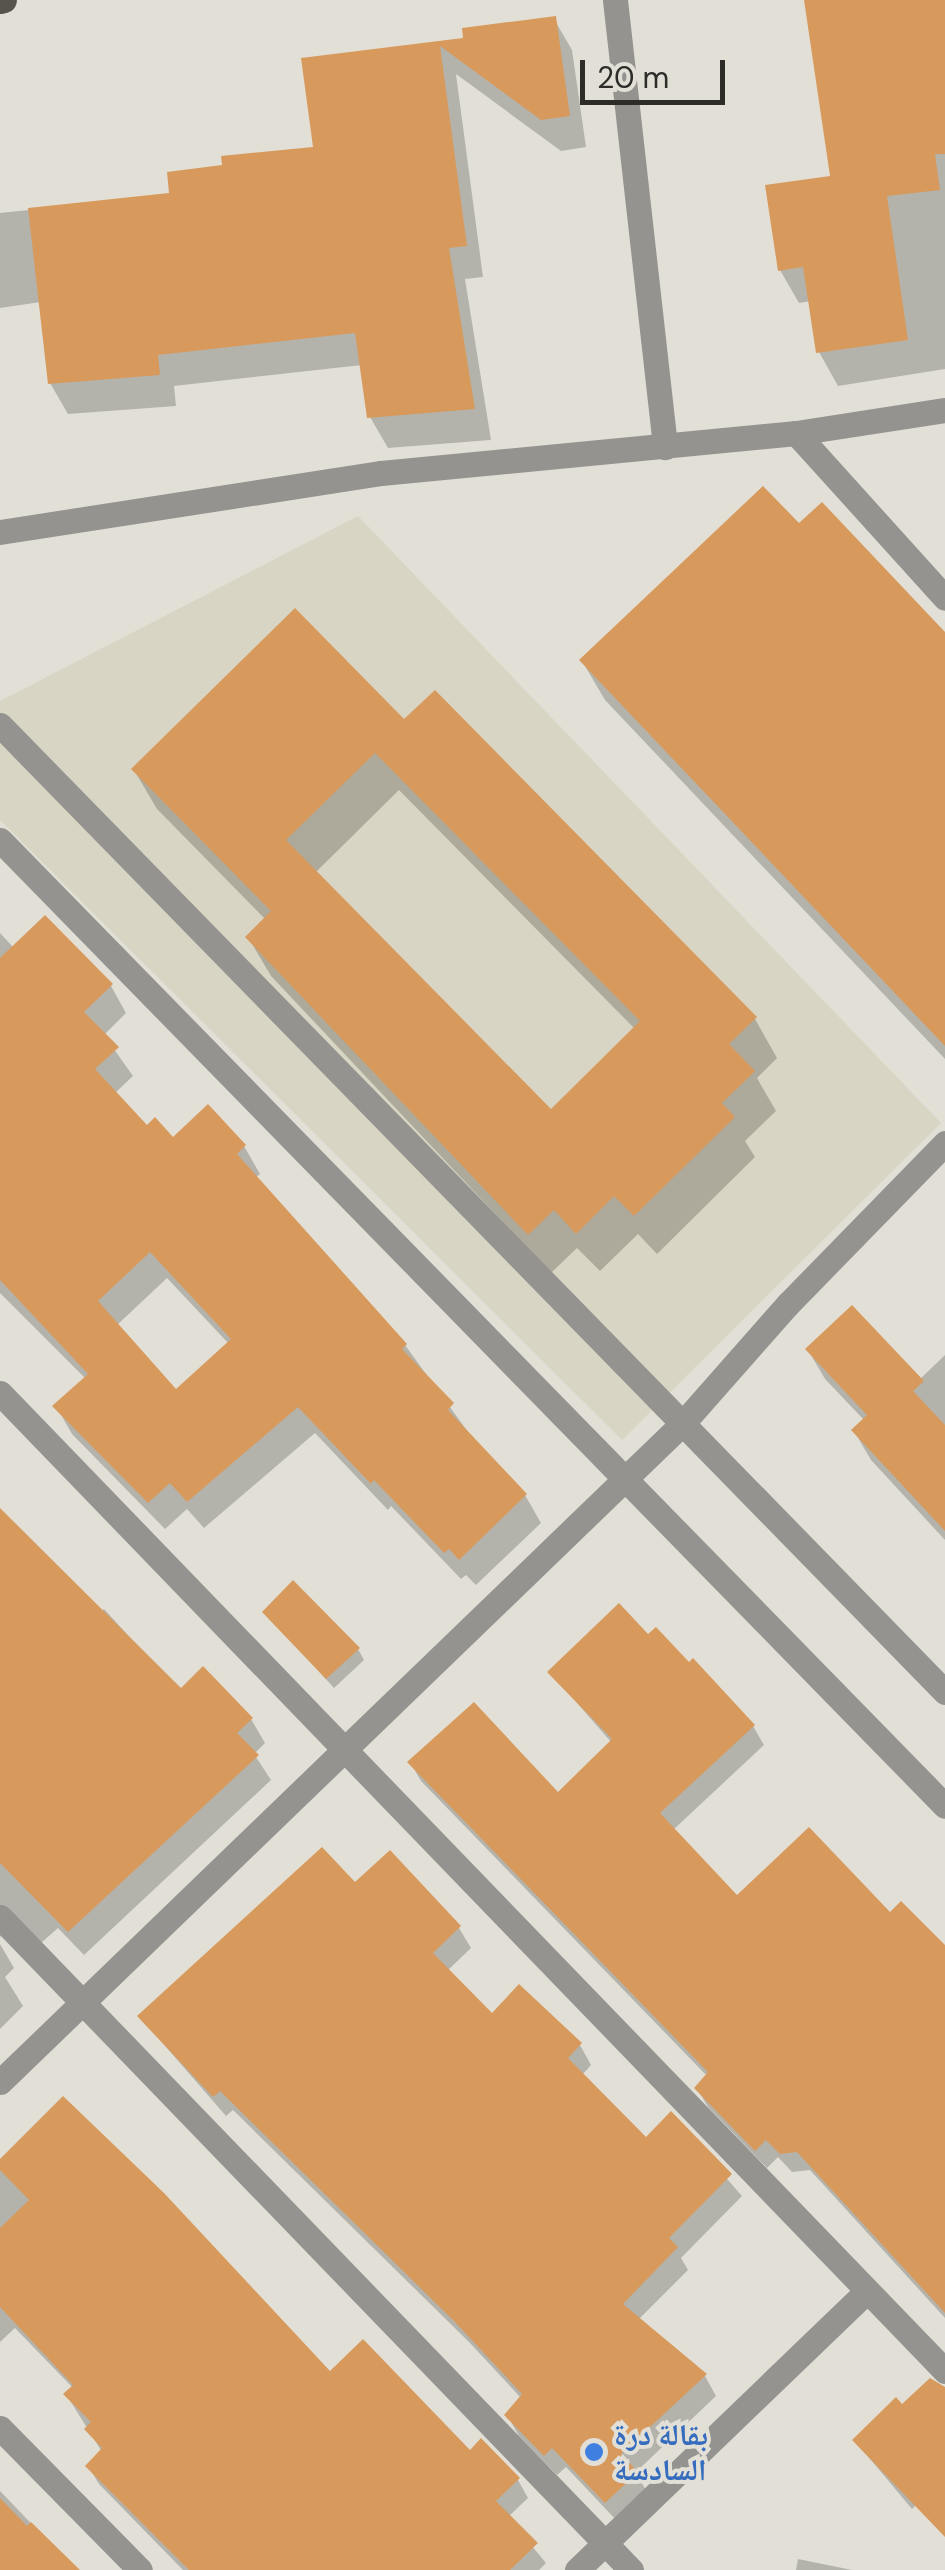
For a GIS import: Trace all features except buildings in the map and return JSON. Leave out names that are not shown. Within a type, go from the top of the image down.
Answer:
[{"type":"street","points":[[615,0],[665,447]]},
{"type":"street","points":[[0,532],[381,473],[796,433],[945,410]]},
{"type":"street","points":[[796,433],[945,598]]},
{"type":"street","points":[[0,725],[945,1692]]},
{"type":"street","points":[[0,840],[945,1806]]},
{"type":"street","points":[[0,2082],[345,1756],[623,1478],[683,1424],[788,1304],[945,1143]]},
{"type":"street","points":[[0,1393],[345,1756],[945,2371]]},
{"type":"street","points":[[0,1917],[631,2570]]},
{"type":"street","points":[[577,2570],[866,2292]]},
{"type":"street","points":[[0,2428],[140,2570]]},
{"type":"shaded area","points":[[358,516],[941,1123],[622,1440],[0,820],[0,701]]},
{"type":"place","name":"بقالة درة السادسة","points":[[594,2452]]}]
